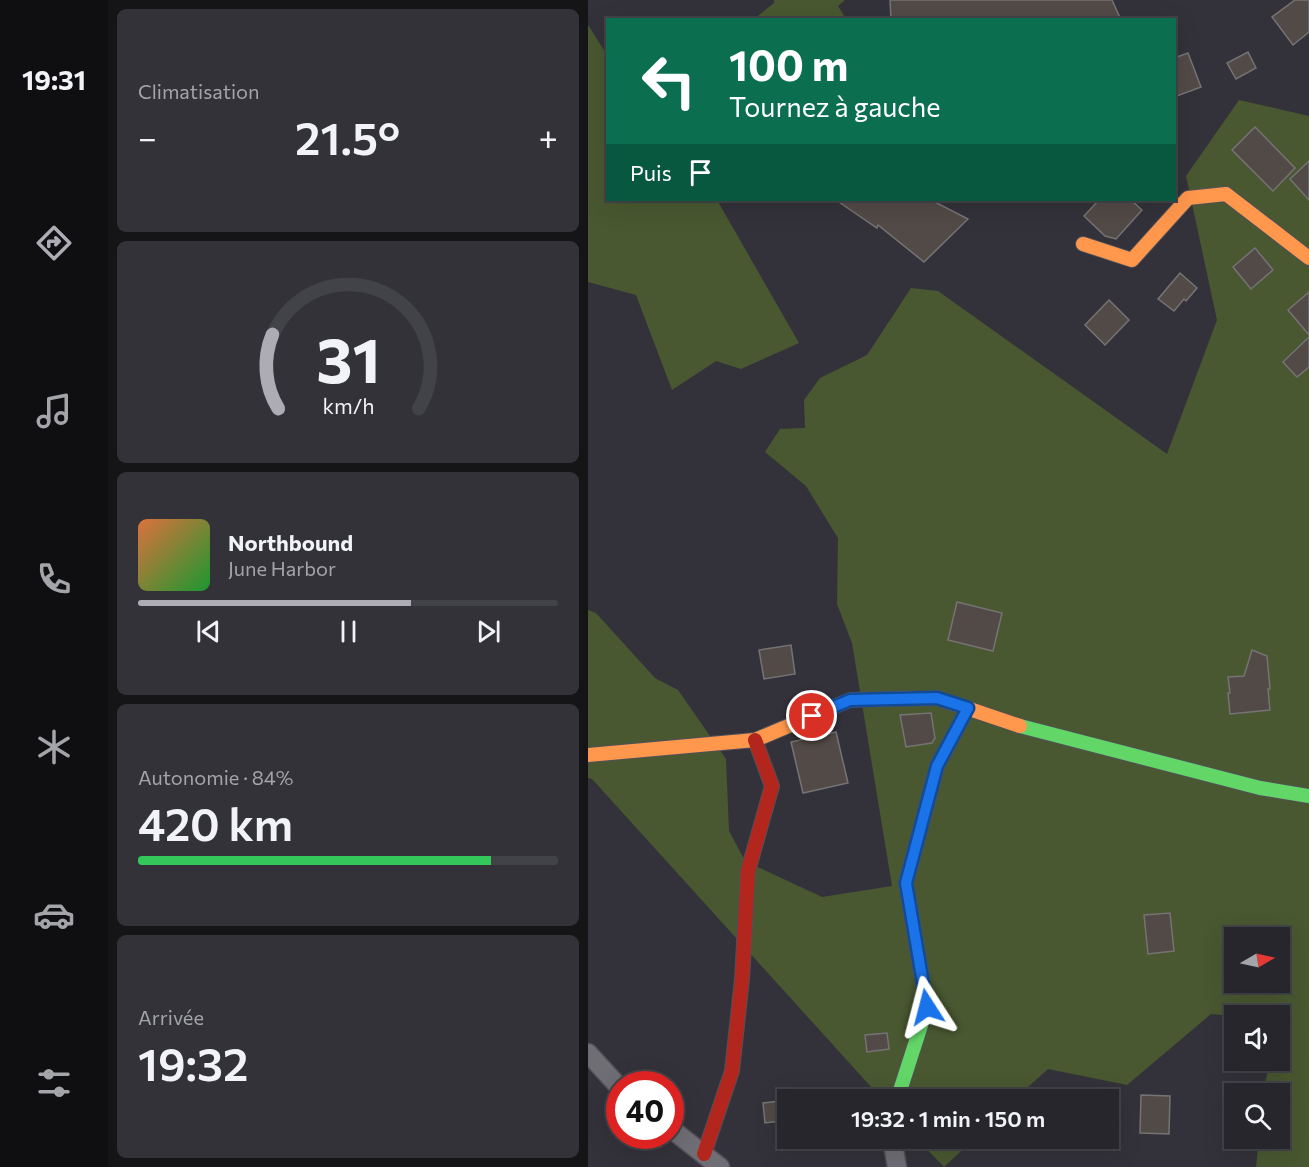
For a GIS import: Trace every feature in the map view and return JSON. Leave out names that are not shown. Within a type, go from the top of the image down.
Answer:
[{"type":"street","points":[[1083,244],[1132,260],[1188,198],[1226,194],[1309,258]]},
{"type":"street","points":[[588,755],[755,740],[850,700],[937,698],[1016,724],[1236,782],[1309,796]]},
{"type":"street","points":[[901,1089],[927,1007],[906,883],[937,766],[968,708]]},
{"type":"street","points":[[704,1154],[732,1071],[742,980],[748,871],[772,786],[755,740]]},
{"type":"street","points":[[588,1053],[606,1073]]},
{"type":"street","points":[[684,1139],[720,1167]]},
{"type":"street","points":[[894,1149],[897,1167]]},
{"type":"green space","points":[[774,0],[845,0],[838,6],[845,18],[755,18],[774,3]]},
{"type":"green space","points":[[588,25],[606,53],[606,201],[718,201],[799,343],[741,369],[716,361],[672,390],[636,295],[588,282]]},
{"type":"green space","points":[[1239,100],[1309,116],[1309,1167],[1256,1167],[1258,1149],[1290,1149],[1290,1083],[1265,1083],[1268,1071],[1290,1071],[1290,1005],[1224,1005],[1224,1015],[1211,1014],[1127,1085],[1048,1069],[1026,1089],[873,1089],[592,779],[588,778],[588,610],[596,613],[655,678],[678,690],[726,759],[729,831],[745,861],[822,897],[892,886],[852,643],[837,604],[838,538],[806,486],[765,452],[780,429],[805,428],[804,400],[820,378],[867,355],[911,288],[938,291],[1167,454],[1217,320],[1186,176]]},
{"type":"green space","points":[[927,1149],[963,1149],[944,1167]]},
{"type":"building","points":[[890,0],[1112,0],[1120,18],[891,18]]},
{"type":"building","points":[[1295,0],[1309,0],[1309,32],[1293,45],[1272,17]]},
{"type":"building","points":[[1248,52],[1256,68],[1236,79],[1227,63]]},
{"type":"building","points":[[1188,53],[1201,87],[1176,96],[1176,57]]},
{"type":"building","points":[[1255,127],[1295,168],[1273,191],[1232,150]]},
{"type":"building","points":[[1309,161],[1309,200],[1290,179]]},
{"type":"building","points":[[837,201],[933,201],[968,219],[924,262],[878,225],[877,228]]},
{"type":"building","points":[[1098,201],[1132,201],[1142,210],[1116,239],[1105,236],[1084,216]]},
{"type":"building","points":[[1255,248],[1273,270],[1251,289],[1233,267]]},
{"type":"building","points":[[1180,273],[1197,288],[1174,311],[1158,299]]},
{"type":"building","points":[[1309,292],[1309,335],[1288,310]]},
{"type":"building","points":[[1109,300],[1129,320],[1105,345],[1085,325]]},
{"type":"building","points":[[1309,337],[1309,367],[1297,377],[1283,362]]},
{"type":"building","points":[[957,602],[1002,613],[993,651],[948,640]]},
{"type":"building","points":[[791,645],[795,674],[764,679],[759,650]]},
{"type":"building","points":[[1252,650],[1267,656],[1270,710],[1230,714],[1228,677],[1244,676]]},
{"type":"building","points":[[931,713],[935,738],[932,743],[906,747],[900,715]]},
{"type":"building","points":[[836,732],[848,783],[803,793],[791,742]]},
{"type":"building","points":[[1170,913],[1174,951],[1148,954],[1144,915]]},
{"type":"building","points":[[887,1033],[889,1049],[867,1052],[865,1035]]},
{"type":"building","points":[[1141,1095],[1170,1096],[1169,1134],[1140,1133]]},
{"type":"building","points":[[777,1101],[777,1121],[765,1123],[763,1103]]},
{"type":"traffic: fast","points":[[901,1089],[927,1007],[906,883],[937,766],[968,708]]},
{"type":"traffic: fast","points":[[1020,726],[1260,788],[1309,796]]},
{"type":"traffic: slow","points":[[1083,244],[1132,260],[1188,198],[1226,194],[1309,258]]},
{"type":"traffic: slow","points":[[588,755],[755,740],[850,700],[937,698],[1020,726]]},
{"type":"traffic: jam","points":[[704,1154],[732,1071],[742,979],[748,871],[772,786],[755,740]]},
{"type":"route","points":[[812,716],[850,700],[937,698],[968,708],[937,766],[906,883],[927,1007]]}]
